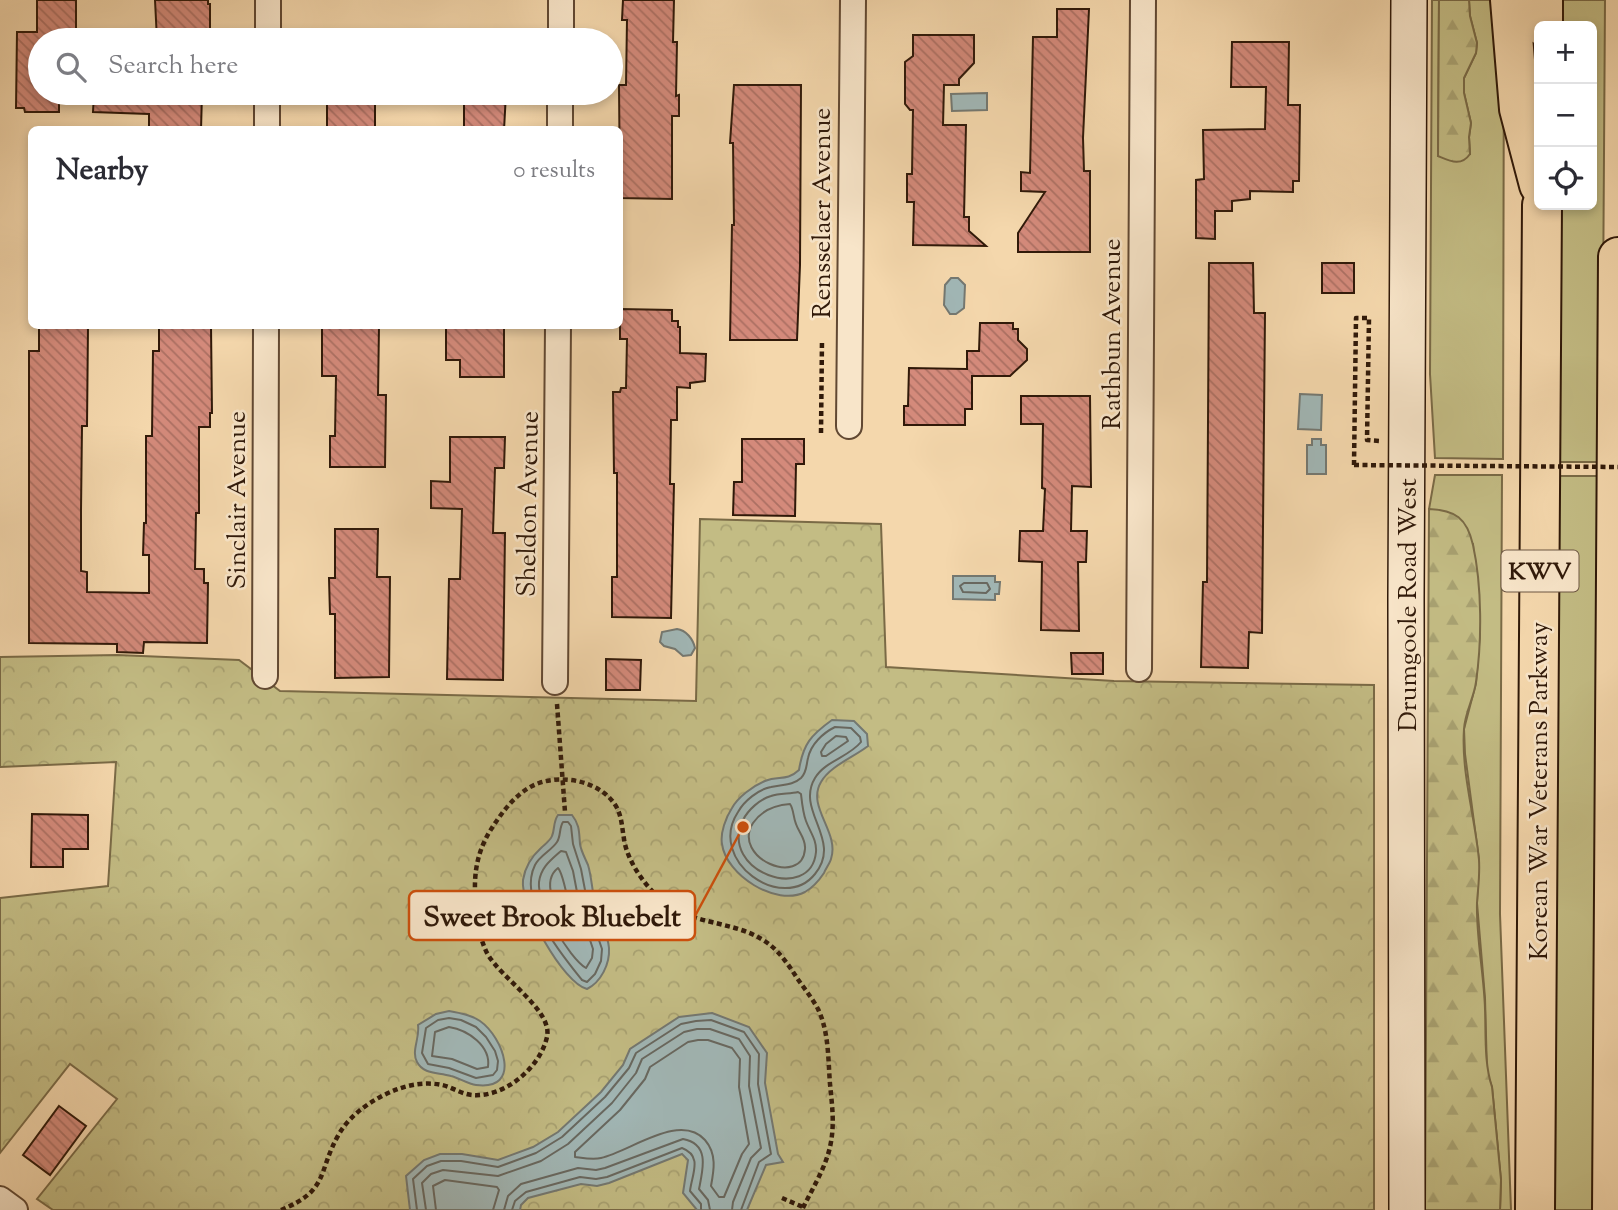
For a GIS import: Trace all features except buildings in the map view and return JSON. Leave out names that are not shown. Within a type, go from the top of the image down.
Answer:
[{"type":"highway","points":[[1510,0],[1519,109],[1534,166]]},
{"type":"highway","points":[[1543,0],[1543,21]]},
{"type":"highway","name":"Korean War Veterans Parkway","points":[[1535,1210],[1542,210]]},
{"type":"highway","name":"KWV","points":[[1612,1210],[1618,257]]},
{"type":"main road","name":"Drumgoole Road West","points":[[1407,1210],[1409,0]]},
{"type":"street","points":[[268,0],[268,28]]},
{"type":"street","points":[[561,0],[561,28]]},
{"type":"street","name":"Rensselaer Avenue","points":[[849,426],[853,0]]},
{"type":"street","name":"Rathbun Avenue","points":[[1139,669],[1143,0]]},
{"type":"street","points":[[267,105],[267,126]]},
{"type":"street","points":[[560,105],[560,126]]},
{"type":"street","name":"Sinclair Avenue","points":[[265,676],[267,329]]},
{"type":"street","name":"Sheldon Avenue","points":[[555,682],[558,329]]},
{"type":"street","points":[[0,1199],[15,1210]]},
{"type":"path","points":[[1381,441],[1367,440],[1369,318],[1356,318],[1354,465],[1618,443]]},
{"type":"path","points":[[821,433],[822,340]]},
{"type":"path","points":[[555,682],[565,812]]},
{"type":"path","points":[[281,1210],[316,1189],[337,1137],[345,1125],[357,1112],[384,1095],[416,1084],[442,1085],[474,1095],[491,1092],[508,1086],[523,1076],[535,1063],[547,1035],[547,1023],[534,1004],[498,969],[482,943],[475,871],[486,837],[510,804],[531,787],[562,778],[586,784],[616,805],[629,856],[659,899],[686,913],[747,932],[765,941],[779,954],[818,1010],[829,1052],[832,1135],[824,1167],[803,1208],[782,1198]]},
{"type":"green space","points":[[1432,0],[1439,0],[1438,156],[1470,154],[1471,123],[1464,93],[1464,78],[1476,53],[1477,43],[1469,0],[1504,0],[1503,459],[1435,458],[1430,374]]},
{"type":"green space","points":[[1439,0],[1469,0],[1477,43],[1476,53],[1464,78],[1464,93],[1471,123],[1470,154],[1459,162],[1438,156]]},
{"type":"green space","points":[[1562,0],[1605,0],[1602,462],[1558,462],[1561,210],[1597,210],[1597,21],[1562,21]]},
{"type":"green space","points":[[1435,475],[1502,475],[1500,914],[1511,1210],[1500,1210],[1501,1180],[1492,1087],[1487,1073],[1485,998],[1477,903],[1479,860],[1465,754],[1464,729],[1476,683],[1480,634],[1473,544],[1429,509]]},
{"type":"green space","points":[[1558,476],[1603,476],[1598,1210],[1555,1210]]},
{"type":"green space","points":[[1429,509],[1446,511],[1463,522],[1473,545],[1478,578],[1478,666],[1465,723],[1464,745],[1466,778],[1479,860],[1478,929],[1487,1059],[1501,1180],[1500,1210],[1425,1210]]},
{"type":"green space","points":[[700,519],[881,524],[886,667],[1114,681],[1374,685],[1374,1210],[53,1210],[37,1199],[117,1099],[70,1064],[0,1153],[0,898],[108,886],[116,762],[0,767],[0,657],[117,655],[239,660],[280,691],[696,701]]},
{"type":"water","points":[[987,93],[987,110],[952,111],[951,94]]},
{"type":"water","points":[[951,278],[958,278],[965,285],[964,308],[956,314],[950,314],[944,305],[945,285]]},
{"type":"water","points":[[1300,394],[1322,395],[1321,430],[1298,429]]},
{"type":"water","points":[[1312,439],[1321,439],[1321,445],[1326,445],[1326,474],[1307,474],[1307,445],[1312,445]]},
{"type":"water","points":[[953,576],[995,576],[995,582],[1000,582],[999,594],[995,594],[995,600],[953,599]]},
{"type":"water","points":[[677,629],[686,633],[693,641],[695,648],[691,655],[683,656],[660,642],[662,632]]},
{"type":"water","points":[[832,720],[854,721],[867,734],[868,746],[830,771],[817,791],[820,810],[833,849],[830,861],[820,878],[805,892],[793,896],[767,892],[742,877],[726,856],[722,840],[726,820],[735,804],[751,789],[770,779],[790,776],[799,770],[809,741]]},
{"type":"water","points":[[558,815],[572,815],[579,829],[596,907],[608,943],[609,954],[604,972],[587,989],[577,984],[555,959],[528,907],[524,892],[523,880],[527,867],[534,855],[551,838]]},
{"type":"water","points":[[449,1011],[480,1021],[496,1039],[504,1061],[504,1072],[500,1080],[491,1085],[476,1085],[427,1071],[417,1062],[415,1053],[418,1025],[436,1014]]},
{"type":"water","points":[[712,1013],[749,1027],[767,1053],[765,1083],[778,1154],[783,1162],[766,1165],[747,1210],[697,1210],[683,1193],[688,1160],[682,1154],[609,1183],[597,1186],[581,1184],[528,1198],[520,1210],[410,1210],[406,1176],[424,1160],[440,1154],[462,1154],[498,1160],[533,1147],[558,1132],[601,1092],[623,1065],[630,1049],[679,1017]]},
{"type":"place","name":"Sweet Brook Bluebelt","points":[[743,827]]}]
